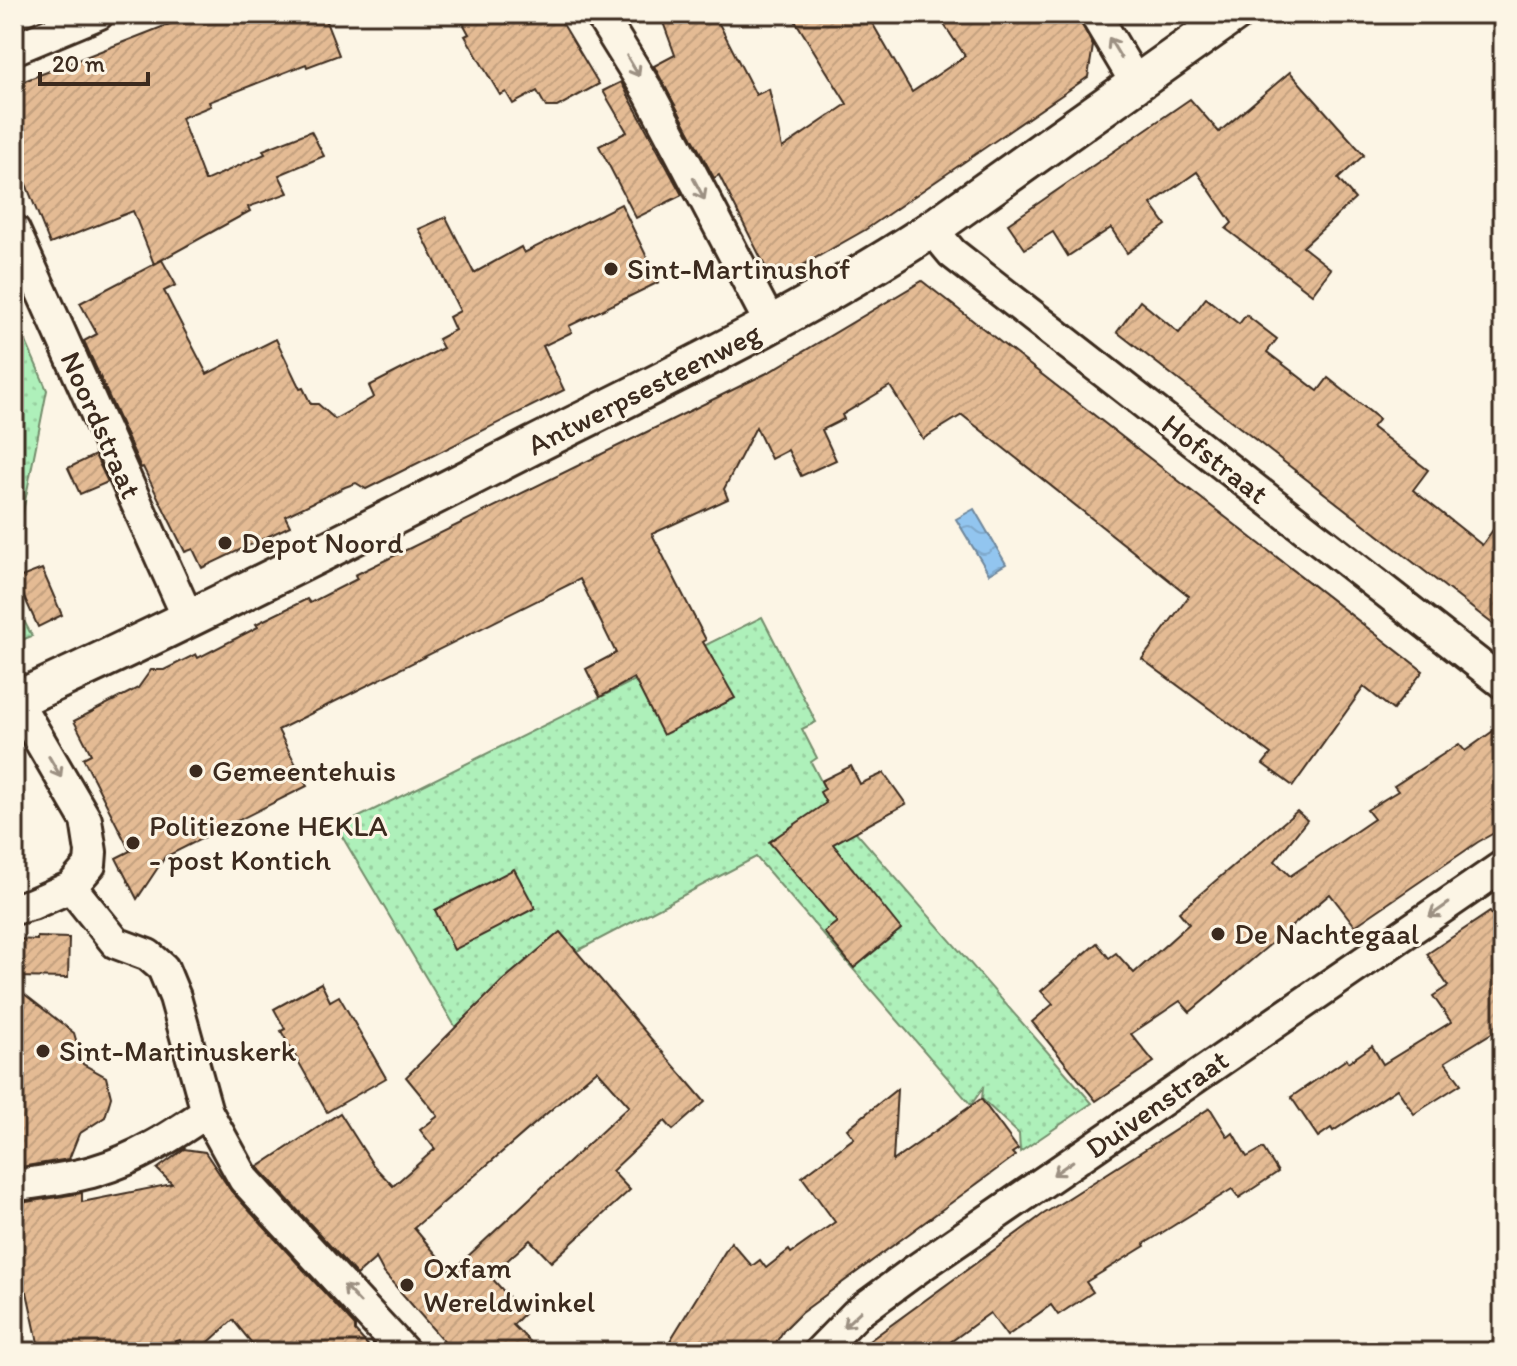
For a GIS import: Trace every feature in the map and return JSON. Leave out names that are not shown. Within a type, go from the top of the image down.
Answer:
[{"type":"street","points":[[14,49],[98,14]]},
{"type":"street","points":[[600,14],[649,93],[771,325]]},
{"type":"street","points":[[1095,14],[1136,83]]},
{"type":"street","name":"Antwerpsesteenweg","points":[[15,700],[189,620],[771,325],[932,229],[1234,14]]},
{"type":"street","name":"Hofstraat","points":[[932,229],[966,264],[1503,683]]},
{"type":"street","name":"Noordstraat","points":[[14,230],[189,620]]},
{"type":"street","points":[[14,909],[71,887],[90,865],[86,820],[15,700]]},
{"type":"street","name":"Duivenstraat","points":[[819,1352],[856,1314],[917,1269],[1503,866]]},
{"type":"street","points":[[71,887],[116,943],[148,955],[163,968],[175,997],[207,1112],[244,1179],[404,1352]]},
{"type":"street","points":[[14,1186],[94,1171],[133,1157],[207,1112]]},
{"type":"green space","points":[[14,314],[47,390],[14,557]]},
{"type":"green space","points":[[14,602],[32,636],[14,643]]},
{"type":"green space","points":[[762,617],[816,722],[802,729],[817,758],[811,762],[825,789],[821,792],[1092,1103],[1020,1152],[1019,1134],[982,1099],[983,1088],[971,1105],[756,857],[577,951],[560,933],[456,1028],[337,828]]},
{"type":"water","points":[[974,509],[1006,564],[989,574],[956,519]]},
{"type":"building","points":[[195,14],[323,14],[339,55],[307,67],[306,64],[209,102],[211,106],[181,118],[205,181],[265,154],[263,150],[311,131],[324,156],[279,175],[288,193],[248,207],[250,211],[154,264],[133,211],[50,244],[14,154],[14,85]]},
{"type":"building","points":[[458,14],[557,14],[599,84],[557,107],[546,107],[537,91],[513,104],[506,92],[500,95],[465,36],[469,34]]},
{"type":"building","points":[[660,14],[714,14],[756,95],[769,89],[782,148],[847,104],[791,14],[867,14],[912,92],[965,56],[937,14],[1077,14],[1093,46],[1088,77],[865,230],[773,282],[719,175],[714,178],[654,66],[675,55]]},
{"type":"building","points":[[1290,72],[1364,155],[1338,179],[1355,199],[1303,247],[1331,269],[1312,294],[1226,229],[1232,223],[1197,172],[1151,204],[1166,225],[1127,253],[1111,228],[1068,256],[1053,232],[1025,249],[1008,224],[1190,99],[1219,132]]},
{"type":"building","points":[[621,82],[682,195],[636,218],[599,146],[627,132],[603,91]]},
{"type":"building","points":[[621,204],[659,282],[569,326],[572,332],[543,346],[564,390],[366,489],[356,483],[285,516],[290,526],[202,568],[193,549],[185,552],[141,468],[84,341],[97,334],[80,303],[162,260],[176,285],[164,291],[207,374],[276,339],[300,389],[303,388],[311,404],[318,404],[335,419],[374,397],[369,386],[443,348],[438,339],[455,330],[449,317],[460,311],[419,229],[446,217],[474,273],[521,247],[524,253]]},
{"type":"building","points":[[922,281],[1423,671],[1393,710],[1364,687],[1293,786],[1263,764],[1271,754],[1142,659],[1189,596],[962,415],[923,439],[890,386],[842,415],[844,419],[822,430],[836,460],[801,476],[788,450],[771,459],[756,427],[724,489],[728,499],[652,534],[706,640],[703,642],[735,698],[663,735],[634,678],[600,697],[586,669],[616,653],[580,579],[278,730],[307,786],[165,857],[137,899],[116,858],[130,851],[83,758],[91,754],[74,721],[138,688],[151,670],[164,670],[196,654],[198,658],[258,627],[256,624],[307,599],[310,603],[357,579],[355,575],[769,372]]},
{"type":"building","points":[[1206,298],[1239,324],[1246,315],[1277,339],[1267,352],[1318,391],[1328,378],[1379,419],[1372,427],[1428,470],[1413,490],[1482,545],[1503,516],[1503,632],[1117,332],[1140,301],[1179,333]]},
{"type":"building","points":[[95,455],[108,482],[80,494],[68,468]]},
{"type":"building","points":[[42,569],[62,615],[38,627],[16,579]]},
{"type":"building","points":[[1503,724],[1503,828],[1355,926],[1330,894],[1190,1012],[1180,1001],[1131,1034],[1154,1062],[1096,1101],[1032,1022],[1053,1004],[1041,991],[1097,943],[1109,958],[1116,953],[1134,973],[1189,924],[1179,912],[1297,811],[1307,820],[1275,861],[1290,876],[1374,819],[1367,810],[1398,791],[1394,786],[1459,744],[1465,751]]},
{"type":"building","points":[[851,766],[860,784],[884,773],[906,804],[833,844],[901,929],[854,968],[824,932],[837,922],[769,842],[826,803],[820,792],[825,789],[821,781]]},
{"type":"building","points":[[514,869],[535,908],[454,950],[435,910]]},
{"type":"building","points":[[1490,912],[1503,931],[1503,1026],[1445,1062],[1461,1084],[1414,1114],[1397,1089],[1333,1131],[1331,1128],[1318,1137],[1291,1097],[1372,1046],[1383,1064],[1451,1022],[1433,996],[1448,986],[1427,954]]},
{"type":"building","points":[[560,932],[705,1102],[673,1130],[665,1121],[612,1171],[630,1190],[551,1262],[530,1240],[490,1276],[524,1314],[513,1325],[541,1352],[453,1352],[384,1273],[376,1258],[357,1275],[258,1167],[340,1113],[373,1165],[393,1186],[435,1149],[420,1130],[438,1116],[406,1077],[502,981]],"holes":[[[597,1070],[629,1106],[451,1272],[414,1228]]]},
{"type":"building","points":[[37,937],[69,938],[68,978],[14,977],[14,939],[37,940]]},
{"type":"building","points":[[321,983],[330,1001],[339,996],[386,1078],[327,1112],[281,1031],[285,1029],[274,1009]]},
{"type":"building","name":"Sint-Martinuskerk","points":[[14,986],[74,1033],[83,1064],[106,1077],[111,1097],[105,1117],[79,1134],[69,1159],[14,1168]]},
{"type":"building","points":[[897,1089],[893,1161],[981,1099],[1018,1149],[1012,1153],[1015,1156],[801,1313],[784,1330],[770,1352],[663,1352],[731,1242],[752,1266],[760,1260],[766,1268],[835,1222],[802,1177],[854,1138],[847,1129]]},
{"type":"building","points":[[1210,1108],[1228,1137],[1233,1133],[1247,1157],[1263,1148],[1278,1172],[1239,1198],[1232,1189],[1144,1244],[1086,1282],[1093,1292],[1058,1315],[1051,1305],[1007,1336],[990,1313],[937,1352],[854,1352],[1042,1215]]},
{"type":"building","points":[[184,1149],[205,1152],[231,1191],[355,1326],[355,1331],[374,1352],[259,1352],[233,1320],[198,1352],[183,1352],[180,1340],[142,1352],[40,1352],[27,1292],[14,1295],[14,1204],[82,1193],[82,1202],[172,1184],[157,1169]]},
{"type":"place","name":"Sint-Martinushof","points":[[611,269]]},
{"type":"place","name":"Depot Noord","points":[[225,543]]},
{"type":"place","name":"Gemeentehuis","points":[[196,771]]},
{"type":"place","name":"Politiezone HEKLA - post Kontich","points":[[133,843]]},
{"type":"place","name":"De Nachtegaal","points":[[1218,934]]},
{"type":"place","name":"Sint-Martinuskerk","points":[[43,1051]]},
{"type":"place","name":"Oxfam Wereldwinkel","points":[[407,1285]]}]
